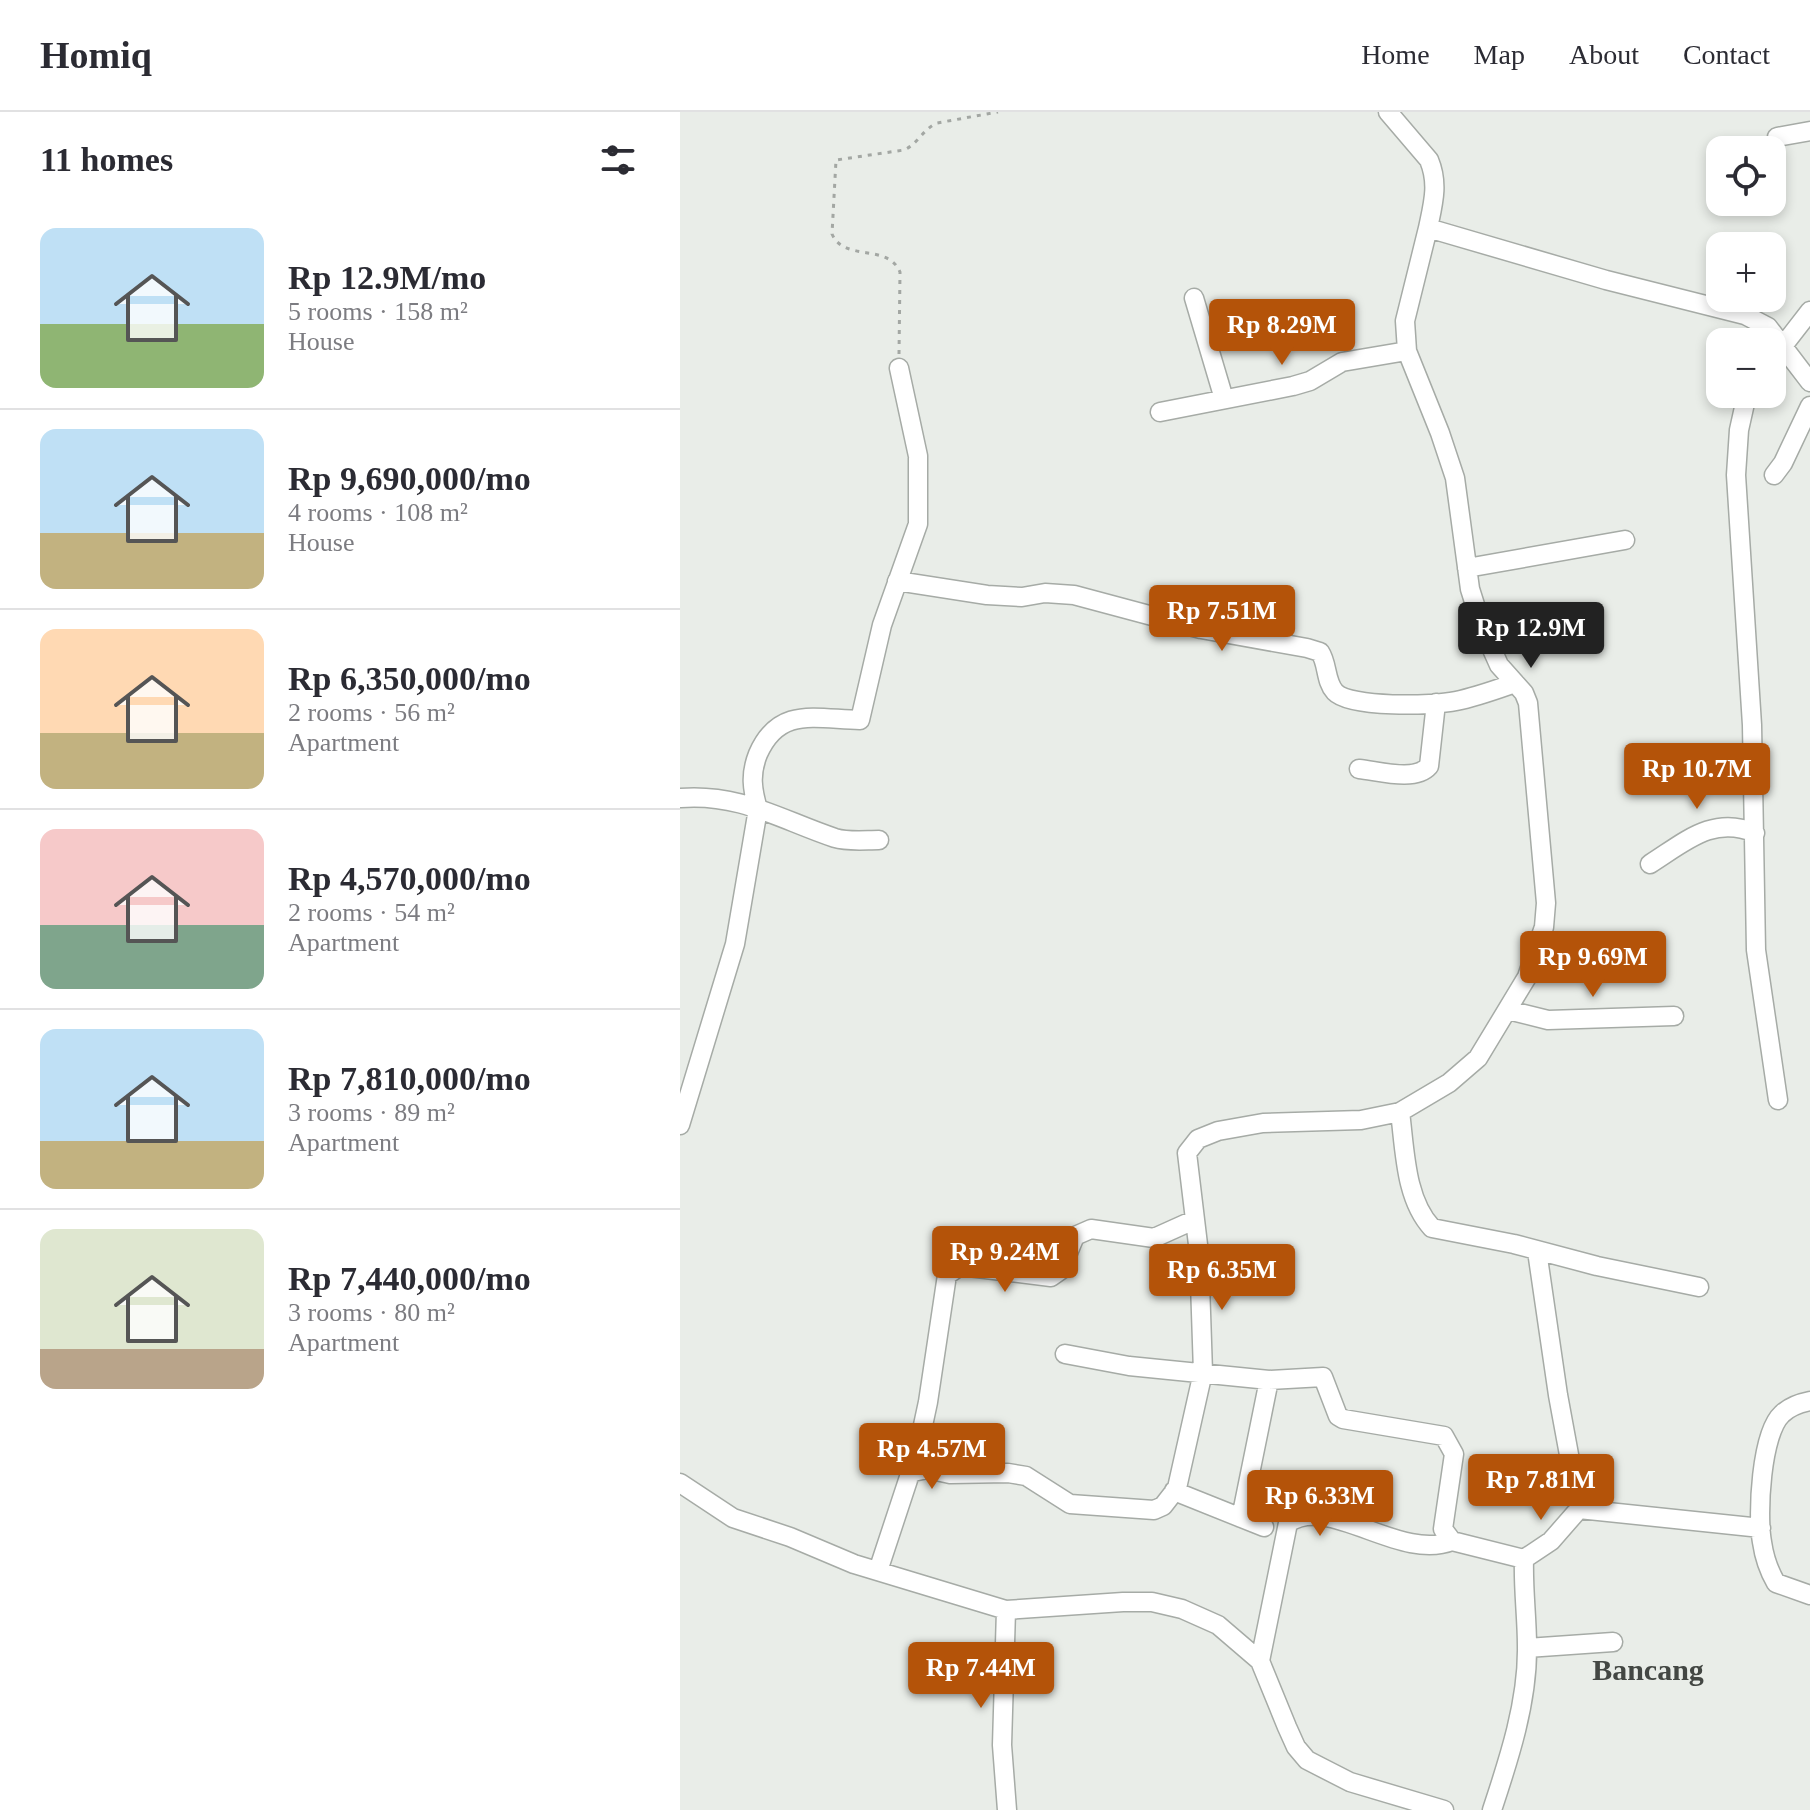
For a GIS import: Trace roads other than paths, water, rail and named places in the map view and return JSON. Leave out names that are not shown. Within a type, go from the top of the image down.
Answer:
[{"type":"street","points":[[913,1472],[927,1469],[950,1474],[1008,1473],[1026,1476],[1070,1504],[1154,1510],[1174,1491],[1184,1462],[1203,1372],[1199,1253],[1187,1153],[1198,1139],[1218,1131],[1263,1123],[1361,1120],[1400,1112],[1449,1083],[1478,1058],[1527,977],[1539,947],[1546,903],[1528,703],[1499,665],[1482,627],[1467,568],[1455,478],[1407,351],[1405,321],[1436,182],[1429,160],[1388,112]]},
{"type":"street","points":[[1782,136],[1810,131]]},
{"type":"street","points":[[1428,228],[1606,280],[1745,315],[1768,328]]},
{"type":"street","points":[[1194,298],[1224,399]]},
{"type":"street","points":[[1786,342],[1810,311]]},
{"type":"street","points":[[1160,412],[1293,386],[1310,381],[1342,362],[1407,351]]},
{"type":"street","points":[[1786,361],[1810,382]]},
{"type":"street","points":[[680,1125],[735,944],[758,809],[752,770],[767,733],[787,721],[799,718],[860,720],[882,625],[918,524],[918,456],[899,368]]},
{"type":"street","points":[[1774,475],[1783,463],[1810,406]]},
{"type":"street","points":[[1744,408],[1736,475],[1748,638],[1756,950],[1778,1100]]},
{"type":"street","points":[[1467,568],[1625,540]]},
{"type":"street","points":[[897,581],[987,595],[1074,595],[1201,629],[1307,648],[1320,652],[1329,683],[1335,693],[1347,700],[1375,703],[1453,702],[1515,683]]},
{"type":"street","points":[[1359,769],[1412,774],[1425,770],[1429,766],[1436,703]]},
{"type":"street","points":[[680,798],[729,800],[798,821],[838,839],[879,840]]},
{"type":"street","points":[[1650,864],[1708,829],[1737,825],[1755,833]]},
{"type":"street","points":[[1508,1010],[1548,1020],[1674,1016]]},
{"type":"street","points":[[1400,1112],[1407,1168],[1415,1198],[1423,1218],[1432,1228],[1699,1287]]},
{"type":"street","points":[[878,1571],[913,1472],[931,1387],[947,1275],[960,1266],[1051,1277],[1061,1270],[1075,1236],[1083,1232],[1091,1229],[1154,1238],[1194,1220]]},
{"type":"street","points":[[1537,1251],[1579,1509]]},
{"type":"street","points":[[1065,1354],[1129,1366],[1269,1380],[1323,1377],[1338,1416],[1343,1419],[1444,1436],[1454,1454],[1443,1529],[1452,1541]]},
{"type":"street","points":[[1241,1518],[1269,1380]]},
{"type":"street","points":[[1810,1401],[1781,1414],[1773,1426],[1766,1458],[1761,1528],[1764,1552],[1776,1583],[1810,1595]]},
{"type":"street","points":[[680,1483],[733,1518],[878,1571],[1006,1610],[1152,1602],[1182,1609],[1218,1625],[1260,1661],[1296,1747],[1307,1760],[1350,1782],[1444,1810]]},
{"type":"street","points":[[1174,1491],[1264,1527]]},
{"type":"street","points":[[1579,1509],[1761,1528]]},
{"type":"street","points":[[1260,1661],[1288,1523],[1294,1518],[1331,1519],[1402,1543],[1424,1547],[1452,1541],[1524,1559],[1551,1541],[1579,1509]]},
{"type":"street","points":[[1492,1810],[1517,1721],[1527,1648],[1524,1559]]},
{"type":"street","points":[[1006,1610],[1002,1745],[1007,1810]]},
{"type":"street","points":[[1527,1648],[1613,1642]]},
{"type":"district","name":"Bancang","points":[[1648,1669]]}]
